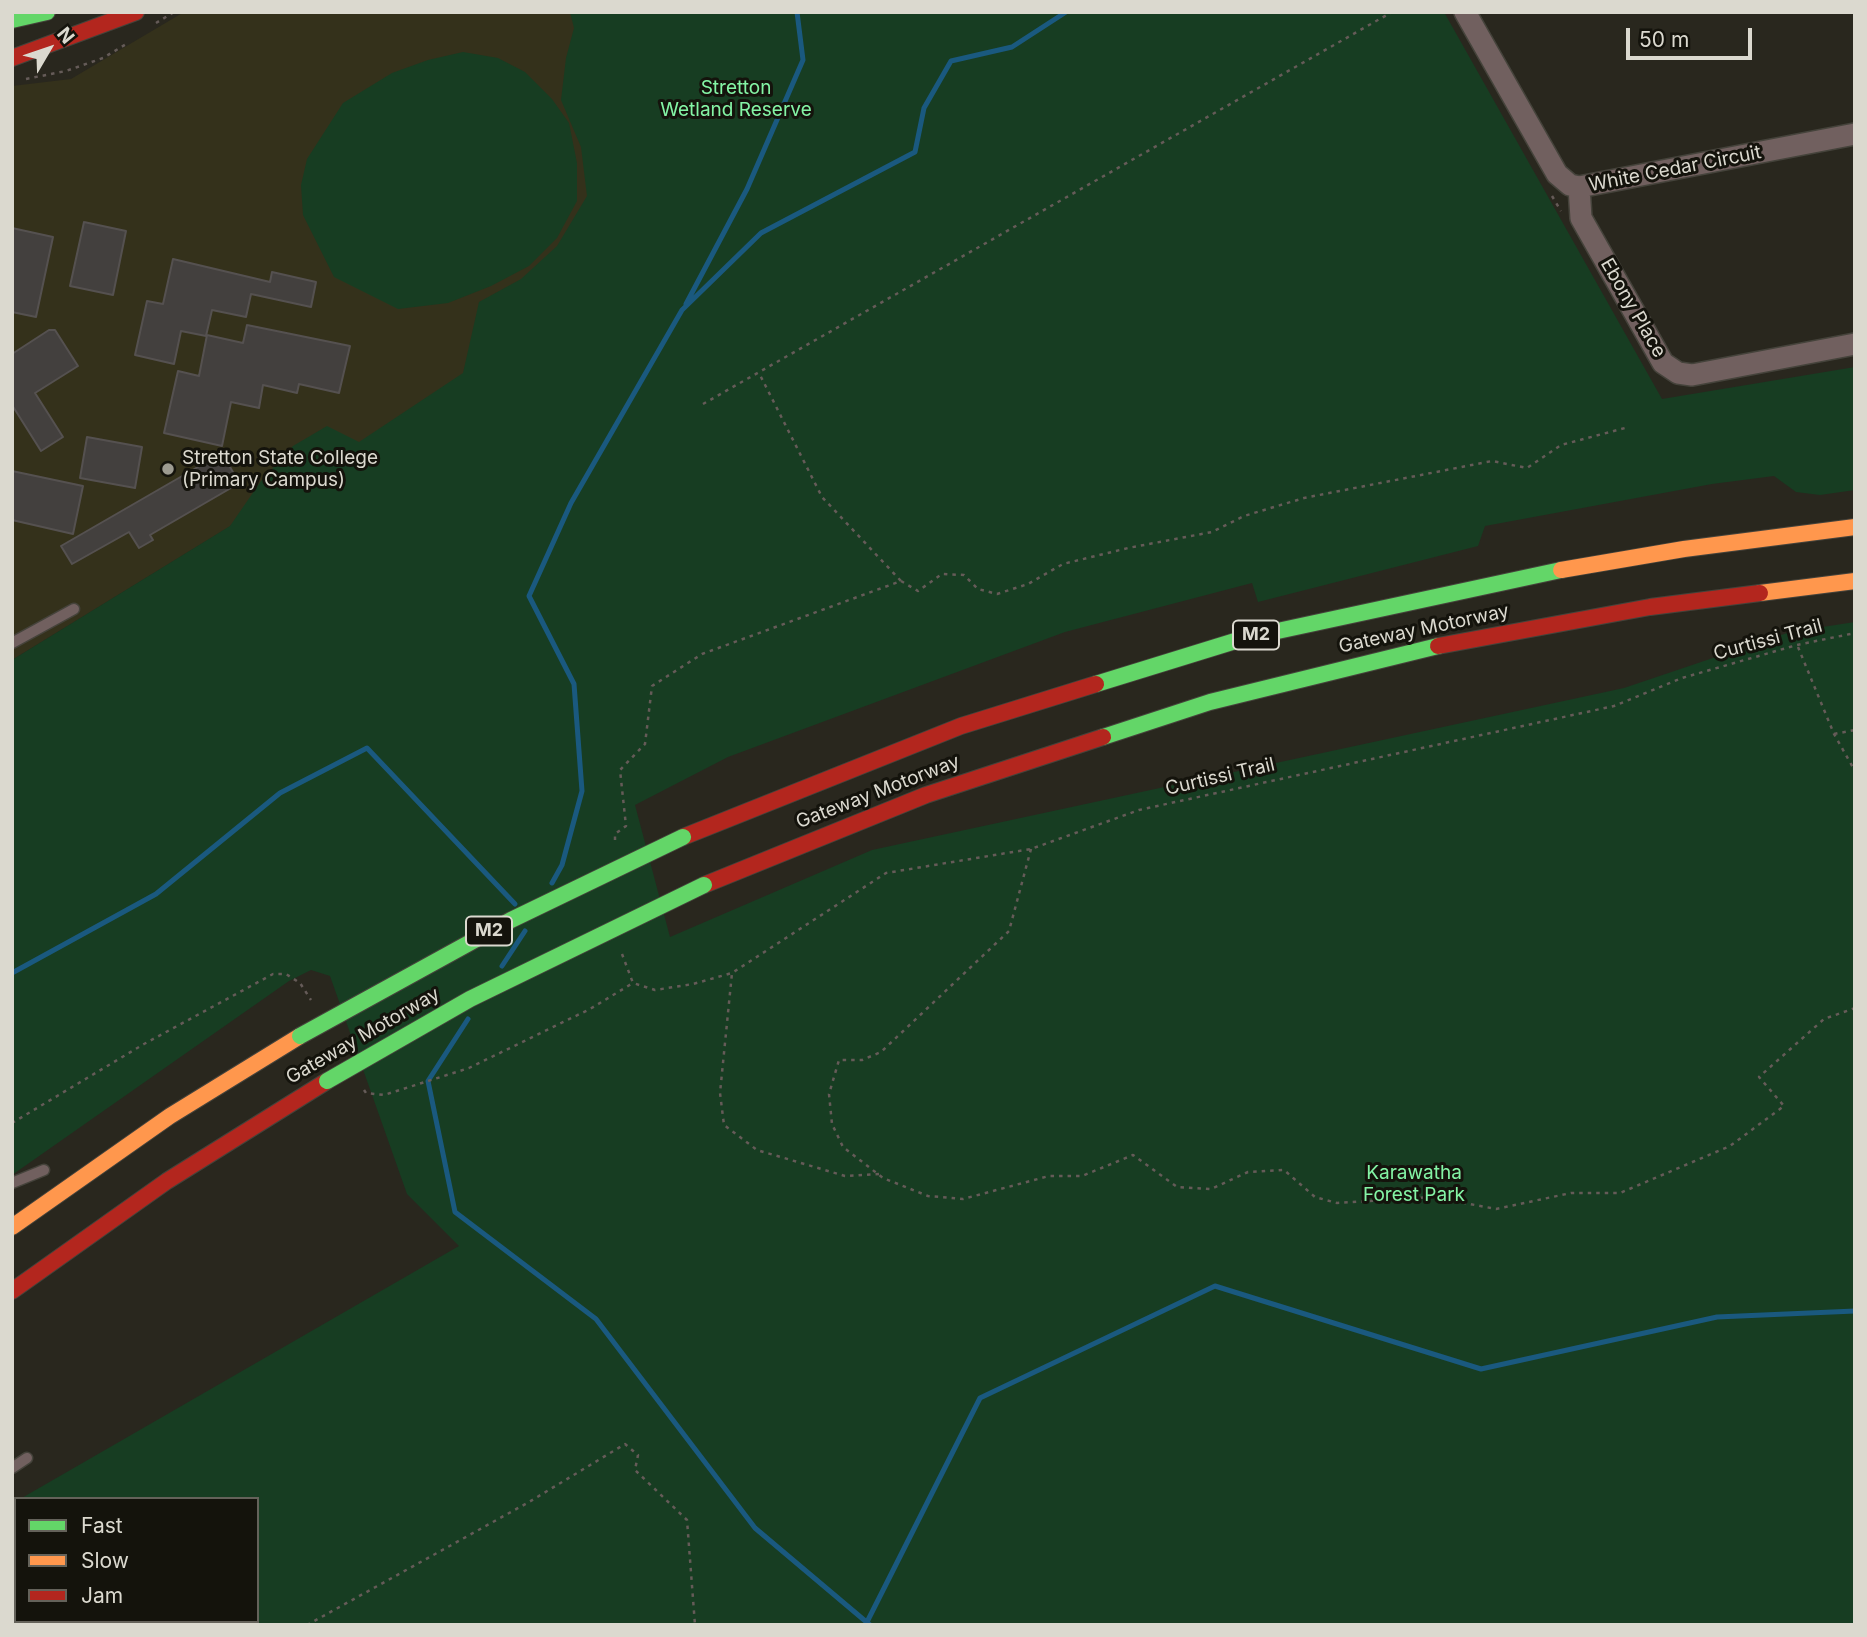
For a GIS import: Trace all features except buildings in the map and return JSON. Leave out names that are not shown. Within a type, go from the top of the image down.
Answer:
[{"type":"main road","points":[[12,20],[47,12]]},
{"type":"main road","points":[[12,58],[116,23],[136,12]]},
{"type":"main road","name":"Gateway Motorway","points":[[12,1227],[170,1116],[300,1036],[510,920],[683,837],[961,726],[1245,638],[1507,579],[1684,549],[1855,527]]},
{"type":"main road","name":"Gateway Motorway","points":[[12,1291],[167,1181],[327,1081],[470,999],[704,885],[926,795],[1210,702],[1396,654],[1650,607],[1855,581]]},
{"type":"street","name":"White Cedar Circuit","points":[[1465,12],[1557,174],[1570,185],[1579,187],[1855,134]]},
{"type":"street","name":"Ebony Place","points":[[1579,187],[1581,218],[1663,363],[1678,373],[1692,375],[1855,344]]},
{"type":"lane","points":[[12,643],[74,609]]},
{"type":"lane","points":[[12,1183],[44,1170]]},
{"type":"lane","points":[[12,1468],[27,1458]]},
{"type":"path","points":[[703,404],[1392,12]]},
{"type":"path","points":[[759,373],[822,497],[901,581],[918,591],[942,574],[964,575],[978,589],[997,594],[1028,584],[1063,564],[1212,532],[1244,516],[1304,498],[1492,461],[1527,468],[1562,445],[1625,428]]},
{"type":"path","points":[[615,847],[615,834],[626,826],[620,770],[645,744],[652,686],[702,654],[901,581]]},
{"type":"path","name":"Curtissi Trail","points":[[620,948],[633,983],[655,990],[693,984],[732,973],[886,873],[1031,849],[1139,810],[1614,706],[1682,678],[1797,645],[1855,633]]},
{"type":"path","points":[[1797,645],[1834,734],[1855,771]]},
{"type":"path","points":[[1834,734],[1855,730]]},
{"type":"path","points":[[1031,849],[1009,930],[881,1052],[862,1060],[839,1060],[829,1094],[832,1124],[844,1147],[879,1174],[928,1195],[962,1199],[1049,1176],[1082,1176],[1133,1155],[1177,1187],[1211,1189],[1248,1172],[1284,1170],[1315,1197],[1337,1203],[1433,1197],[1496,1209],[1571,1193],[1620,1194],[1730,1146],[1784,1106],[1759,1077],[1824,1019],[1855,1008]]},
{"type":"path","points":[[732,973],[720,1093],[724,1125],[757,1150],[845,1177],[879,1174]]},
{"type":"path","points":[[12,1123],[144,1044],[255,983]]},
{"type":"path","points":[[307,1625],[529,1502],[625,1444],[638,1455],[635,1470],[687,1520],[695,1625]]},
{"type":"shaded area","name":"Stretton State College (Primary Campus)","points":[[184,12],[586,12],[635,278],[12,660],[12,86],[71,79]]},
{"type":"green space","points":[[570,12],[1444,12],[1662,399],[1855,367],[1855,490],[1820,495],[1796,492],[1774,476],[1712,484],[1485,526],[1478,546],[1258,602],[1252,583],[1065,632],[728,757],[635,805],[670,937],[872,850],[1624,688],[1790,632],[1855,622],[1855,1625],[31,1625],[30,1623],[259,1623],[259,1497],[23,1497],[459,1246],[407,1194],[330,976],[311,970],[289,981],[12,1175],[12,660],[230,526],[261,481],[293,446],[327,426],[359,442],[463,373],[479,302],[521,279],[557,246],[587,196],[581,147],[561,100],[566,58],[574,28]]},
{"type":"green space","points":[[463,52],[498,58],[525,72],[552,99],[569,123],[577,163],[577,201],[557,238],[529,266],[491,286],[448,303],[398,309],[334,277],[303,215],[301,185],[307,159],[343,103],[392,73],[428,60]]},
{"type":"green space","points":[[14,1502],[14,1594],[12,1591]]},
{"type":"waterway","points":[[686,304],[747,189],[803,60],[797,12]]},
{"type":"waterway","points":[[552,883],[562,865],[582,791],[574,684],[529,596],[571,503],[682,310],[761,233],[915,152],[924,108],[951,61],[1012,47],[1066,12]]},
{"type":"waterway","points":[[12,973],[156,894],[280,793],[367,748],[515,904]]},
{"type":"waterway","points":[[502,966],[525,931]]},
{"type":"waterway","points":[[468,1019],[428,1081],[455,1212],[596,1319],[755,1528],[870,1625]]},
{"type":"waterway","points":[[868,1620],[980,1398],[1215,1286],[1481,1369],[1717,1317],[1855,1311]]},
{"type":"traffic: fast","points":[[12,20],[47,12]]},
{"type":"traffic: fast","points":[[1096,684],[1245,638],[1561,570]]},
{"type":"traffic: fast","points":[[1103,737],[1210,702],[1438,646]]},
{"type":"traffic: fast","points":[[300,1036],[511,920],[683,837]]},
{"type":"traffic: fast","points":[[327,1081],[470,999],[704,885]]},
{"type":"traffic: slow","points":[[1561,570],[1684,549],[1855,527]]},
{"type":"traffic: slow","points":[[1760,593],[1855,581]]},
{"type":"traffic: slow","points":[[12,1227],[170,1116],[300,1036]]},
{"type":"traffic: jam","points":[[12,58],[136,12]]},
{"type":"traffic: jam","points":[[1438,646],[1650,607],[1760,593]]},
{"type":"traffic: jam","points":[[683,837],[961,726],[1096,684]]},
{"type":"traffic: jam","points":[[704,885],[926,795],[1103,737]]},
{"type":"traffic: jam","points":[[12,1291],[167,1181],[327,1081]]},
{"type":"place","name":"Stretton State College (Primary Campus)","points":[[168,469]]},
{"type":"park label","name":"Stretton Wetland Reserve","points":[[736,99]]},
{"type":"park label","name":"Karawatha Forest Park","points":[[1414,1184]]}]
